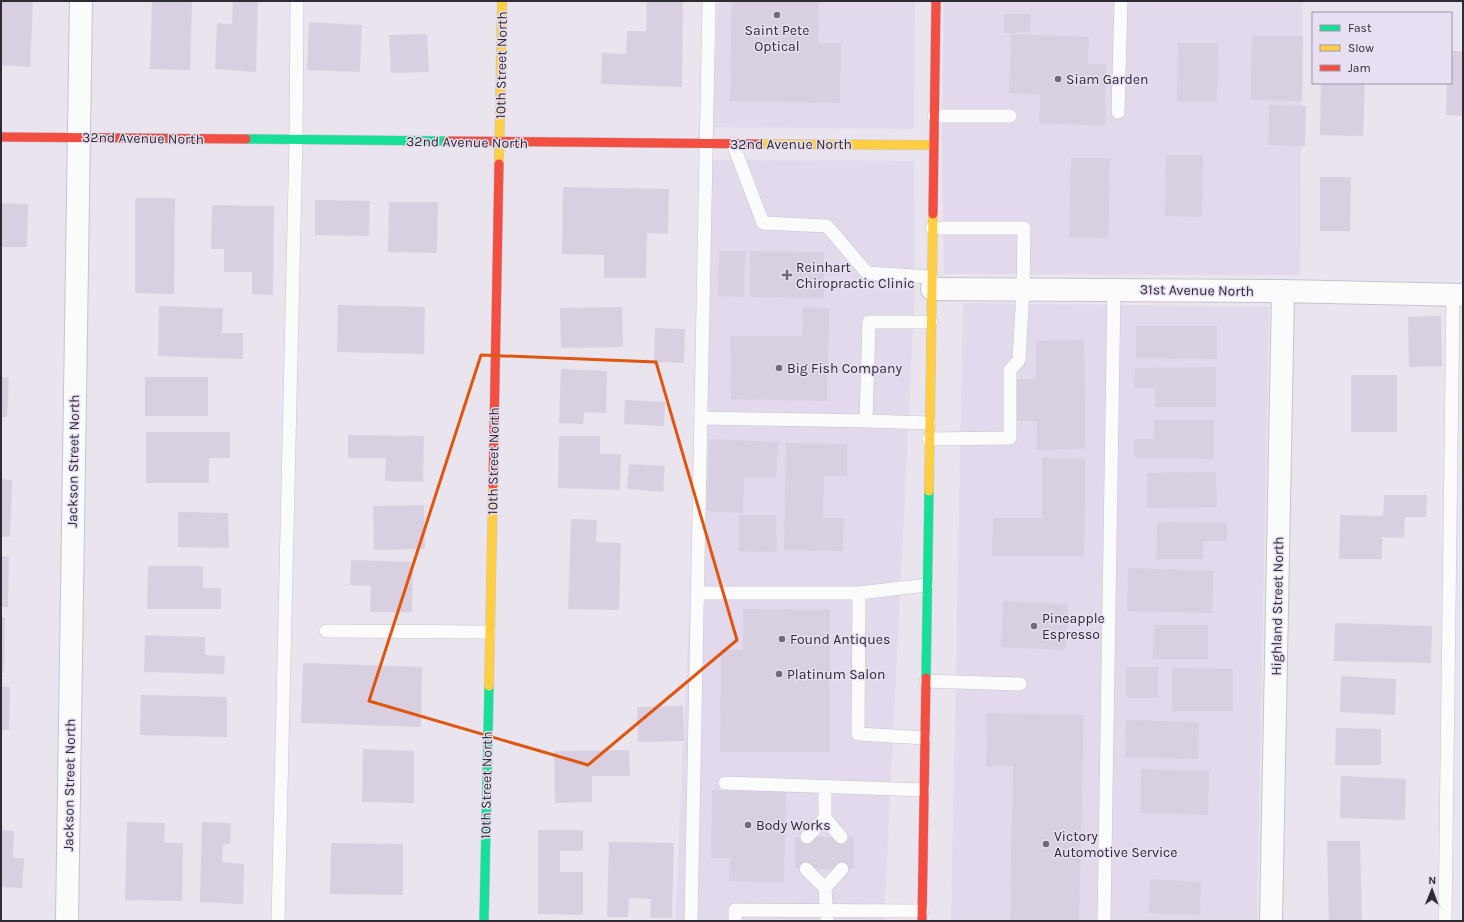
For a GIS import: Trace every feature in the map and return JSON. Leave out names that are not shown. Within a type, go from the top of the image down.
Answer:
[{"type":"street","name":"Jackson Street North","points":[[67,921],[81,1]]},
{"type":"street","name":"10th Street North","points":[[484,921],[502,1]]},
{"type":"street","points":[[922,916],[936,1]]},
{"type":"street","name":"32nd Avenue North","points":[[1,137],[934,145]]},
{"type":"street","name":"31st Avenue North","points":[[932,283],[1023,290],[1114,289],[1458,295]]},
{"type":"street","name":"Highland Street North","points":[[1271,921],[1283,291]]},
{"type":"lane","points":[[278,921],[296,139],[297,1]]},
{"type":"lane","points":[[691,921],[709,1]]},
{"type":"lane","points":[[1118,112],[1121,1]]},
{"type":"lane","points":[[934,116],[1010,116]]},
{"type":"lane","points":[[733,144],[763,223],[827,226],[866,273],[932,283]]},
{"type":"lane","points":[[929,439],[1010,438],[1010,370],[1019,360],[1023,290],[1024,228],[932,228]]},
{"type":"lane","points":[[1104,921],[1114,289]]},
{"type":"lane","points":[[1445,921],[1458,295]]},
{"type":"lane","points":[[866,421],[868,322],[931,322]]},
{"type":"lane","points":[[701,418],[929,423]]},
{"type":"lane","points":[[697,593],[859,593],[927,585]]},
{"type":"lane","points":[[859,593],[858,734],[925,738]]},
{"type":"lane","points":[[326,631],[489,632]]},
{"type":"lane","points":[[926,681],[1020,684]]},
{"type":"lane","points":[[725,783],[924,790]]},
{"type":"lane","points":[[825,787],[825,818],[841,837]]},
{"type":"lane","points":[[807,837],[825,818]]},
{"type":"lane","points":[[806,869],[825,888],[827,915]]},
{"type":"lane","points":[[825,888],[842,869]]},
{"type":"lane","points":[[735,921],[735,910],[827,915],[922,916]]},
{"type":"highlighted area","points":[[481,355],[656,362],[737,640],[588,765],[369,701]]},
{"type":"shaded area","points":[[718,1],[915,1],[914,129],[712,127]]},
{"type":"shaded area","points":[[944,1],[1302,1],[1300,275],[944,274],[942,145]]},
{"type":"shaded area","points":[[711,160],[914,161],[915,289],[884,921],[675,921]]},
{"type":"shaded area","points":[[963,303],[1269,307],[1257,921],[951,921]]},
{"type":"building","points":[[1,1],[33,1],[30,67],[1,65]]},
{"type":"building","points":[[152,1],[192,1],[190,70],[150,69]]},
{"type":"building","points":[[233,1],[258,1],[256,72],[215,69],[217,23],[232,24]]},
{"type":"building","points":[[647,1],[683,1],[682,87],[601,84],[602,53],[626,54],[627,31],[646,31]]},
{"type":"building","points":[[732,1],[819,1],[818,43],[841,43],[840,103],[730,101]]},
{"type":"building","points":[[1004,14],[1031,14],[1030,32],[1004,33]]},
{"type":"building","points":[[309,22],[362,25],[360,72],[307,70]]},
{"type":"building","points":[[427,34],[429,72],[391,73],[389,35]]},
{"type":"building","name":"Siam Garden","points":[[1011,34],[1089,37],[1088,64],[1106,64],[1105,126],[1039,123],[1040,95],[1009,93]]},
{"type":"building","points":[[1252,36],[1303,36],[1302,101],[1251,100]]},
{"type":"building","points":[[1178,43],[1218,43],[1217,102],[1177,101]]},
{"type":"building","points":[[1452,51],[1463,51],[1463,116],[1446,115],[1447,84],[1452,84]]},
{"type":"building","points":[[1321,84],[1365,84],[1363,136],[1320,135]]},
{"type":"building","points":[[1269,105],[1306,106],[1305,146],[1268,145]]},
{"type":"building","points":[[1166,155],[1203,155],[1202,217],[1165,216]]},
{"type":"building","points":[[1071,158],[1110,158],[1108,238],[1069,237]]},
{"type":"building","points":[[1320,177],[1351,177],[1350,231],[1320,231]]},
{"type":"building","points":[[563,187],[669,189],[668,234],[647,233],[646,278],[604,278],[604,255],[562,254]]},
{"type":"building","points":[[135,198],[175,198],[174,294],[135,293]]},
{"type":"building","points":[[315,200],[370,201],[369,236],[315,235]]},
{"type":"building","points":[[389,202],[438,202],[437,253],[388,252]]},
{"type":"building","points":[[1,203],[28,204],[27,247],[1,247]]},
{"type":"building","points":[[212,205],[274,206],[273,295],[252,294],[252,272],[224,272],[224,249],[211,249]]},
{"type":"building","points":[[719,251],[745,251],[744,297],[718,296]]},
{"type":"building","name":"Reinhart Chiropractic Clinic","points":[[750,251],[824,252],[824,298],[750,297]]},
{"type":"building","points":[[338,305],[425,307],[424,354],[337,352]]},
{"type":"building","points":[[159,306],[223,308],[222,333],[243,333],[243,359],[158,356]]},
{"type":"building","points":[[622,307],[623,347],[561,348],[560,308]]},
{"type":"building","name":"Big Fish Company","points":[[803,307],[829,308],[827,401],[731,399],[730,336],[802,336]]},
{"type":"building","points":[[1441,316],[1442,366],[1409,367],[1408,317]]},
{"type":"building","points":[[1136,326],[1217,326],[1217,359],[1136,358]]},
{"type":"building","points":[[655,328],[685,329],[684,363],[654,362]]},
{"type":"building","points":[[1084,340],[1085,449],[1036,450],[1037,421],[1017,421],[1017,379],[1036,379],[1036,341]]},
{"type":"building","points":[[1216,367],[1216,407],[1155,407],[1155,388],[1134,388],[1135,368]]},
{"type":"building","points":[[561,369],[607,371],[606,413],[584,412],[583,424],[559,423]]},
{"type":"building","points":[[1351,375],[1397,375],[1397,432],[1351,432]]},
{"type":"building","points":[[1,377],[9,378],[7,417],[1,417]]},
{"type":"building","points":[[145,377],[208,377],[208,416],[145,416]]},
{"type":"building","points":[[625,400],[665,402],[664,426],[624,424]]},
{"type":"building","points":[[1154,420],[1214,420],[1214,459],[1134,458],[1134,439],[1154,439]]},
{"type":"building","points":[[146,432],[230,432],[230,458],[209,458],[209,483],[146,483]]},
{"type":"building","points":[[348,435],[424,436],[423,482],[385,481],[386,458],[348,458]]},
{"type":"building","points":[[559,436],[600,436],[600,454],[621,454],[620,490],[558,488]]},
{"type":"building","points":[[709,439],[778,442],[776,478],[744,477],[743,513],[707,511]]},
{"type":"building","points":[[786,443],[847,444],[847,476],[824,476],[823,518],[844,518],[843,551],[784,550]]},
{"type":"building","points":[[1042,458],[1085,459],[1084,556],[992,556],[993,518],[1042,518]]},
{"type":"building","points":[[629,464],[665,466],[663,492],[627,489]]},
{"type":"building","points":[[1216,472],[1217,507],[1147,508],[1147,473]]},
{"type":"building","points":[[1,479],[12,480],[10,537],[1,536]]},
{"type":"building","points":[[1384,495],[1427,495],[1426,517],[1405,517],[1404,538],[1382,537],[1382,559],[1339,559],[1340,515],[1383,516]]},
{"type":"building","points":[[424,505],[425,549],[374,550],[373,506]]},
{"type":"building","points":[[178,512],[228,513],[229,548],[178,547]]},
{"type":"building","points":[[739,515],[776,515],[777,552],[739,551]]},
{"type":"building","points":[[571,519],[597,520],[596,542],[621,543],[619,610],[568,609]]},
{"type":"building","points":[[1157,522],[1227,523],[1227,541],[1203,541],[1203,559],[1156,559]]},
{"type":"building","points":[[1,556],[9,557],[8,607],[1,607]]},
{"type":"building","points":[[351,560],[413,562],[412,612],[370,612],[371,586],[350,585]]},
{"type":"building","points":[[148,566],[203,566],[203,588],[221,588],[221,609],[147,609]]},
{"type":"building","points":[[1128,568],[1213,571],[1212,613],[1127,611]]},
{"type":"building","name":"Pineapple Espresso","points":[[1003,601],[1068,604],[1066,650],[1001,647]]},
{"type":"building","points":[[743,609],[830,610],[830,752],[720,752],[721,649],[743,650]]},
{"type":"building","points":[[1,618],[5,618],[4,673],[1,673]]},
{"type":"building","points":[[1335,623],[1432,626],[1431,663],[1334,661]]},
{"type":"building","points":[[1154,625],[1208,625],[1208,659],[1153,659]]},
{"type":"building","points":[[145,635],[205,637],[205,655],[225,656],[224,674],[144,672]]},
{"type":"building","points":[[303,663],[422,667],[421,727],[301,723]]},
{"type":"building","points":[[1126,667],[1158,667],[1158,698],[1126,698]]},
{"type":"building","points":[[1172,668],[1233,669],[1233,711],[1172,711]]},
{"type":"building","points":[[1341,676],[1396,679],[1395,715],[1340,712]]},
{"type":"building","points":[[1,686],[10,687],[9,730],[1,730]]},
{"type":"building","points":[[141,695],[227,697],[227,737],[140,735]]},
{"type":"building","points":[[683,706],[684,741],[638,742],[637,707]]},
{"type":"building","name":"Victory Automotive Service","points":[[987,713],[1084,715],[1079,921],[1010,921],[1013,766],[986,766]]},
{"type":"building","points":[[1126,720],[1199,722],[1198,759],[1125,757]]},
{"type":"building","points":[[1336,728],[1381,729],[1381,765],[1335,765]]},
{"type":"building","points":[[363,749],[414,751],[414,803],[362,802]]},
{"type":"building","points":[[629,750],[630,776],[592,776],[592,802],[555,803],[554,751]]},
{"type":"building","points":[[1141,769],[1209,771],[1208,815],[1140,813]]},
{"type":"building","points":[[1341,776],[1406,779],[1405,820],[1340,818]]},
{"type":"building","name":"Body Works","points":[[712,790],[786,792],[784,882],[729,881],[730,858],[711,858]]},
{"type":"building","points":[[127,822],[165,823],[164,843],[183,843],[182,901],[125,900]]},
{"type":"building","points":[[202,822],[231,823],[230,844],[223,844],[222,862],[244,864],[243,904],[200,902]]},
{"type":"building","points":[[1,830],[14,831],[13,858],[24,858],[22,888],[1,887]]},
{"type":"building","points":[[538,830],[583,830],[583,851],[560,851],[560,872],[583,872],[583,915],[538,914]]},
{"type":"building","points":[[795,837],[854,837],[854,869],[795,869]]},
{"type":"building","points":[[1327,841],[1360,841],[1362,921],[1329,921]]},
{"type":"building","points":[[609,842],[674,843],[672,918],[650,918],[651,899],[629,898],[628,917],[607,917]]},
{"type":"building","points":[[331,843],[403,844],[403,895],[330,894]]},
{"type":"building","points":[[1150,879],[1201,882],[1200,915],[1149,913]]},
{"type":"traffic: fast","points":[[246,139],[447,141]]},
{"type":"traffic: fast","points":[[926,678],[929,491]]},
{"type":"traffic: fast","points":[[484,921],[489,686]]},
{"type":"traffic: slow","points":[[499,164],[502,1]]},
{"type":"traffic: slow","points":[[759,144],[934,145]]},
{"type":"traffic: slow","points":[[929,491],[933,214]]},
{"type":"traffic: slow","points":[[489,686],[493,485]]},
{"type":"traffic: jam","points":[[933,214],[936,1]]},
{"type":"traffic: jam","points":[[1,137],[246,139]]},
{"type":"traffic: jam","points":[[447,141],[759,144]]},
{"type":"traffic: jam","points":[[493,485],[499,164]]},
{"type":"traffic: jam","points":[[922,921],[926,678]]},
{"type":"place","name":"Saint Pete Optical","points":[[777,15]]},
{"type":"place","name":"Siam Garden","points":[[1058,79]]},
{"type":"place","name":"Reinhart Chiropractic Clinic","points":[[787,275]]},
{"type":"place","name":"Big Fish Company","points":[[779,368]]},
{"type":"place","name":"Pineapple Espresso","points":[[1034,626]]},
{"type":"place","name":"Found Antiques","points":[[782,639]]},
{"type":"place","name":"Platinum Salon","points":[[779,674]]},
{"type":"place","name":"Body Works","points":[[748,825]]},
{"type":"place","name":"Victory Automotive Service","points":[[1046,844]]}]
